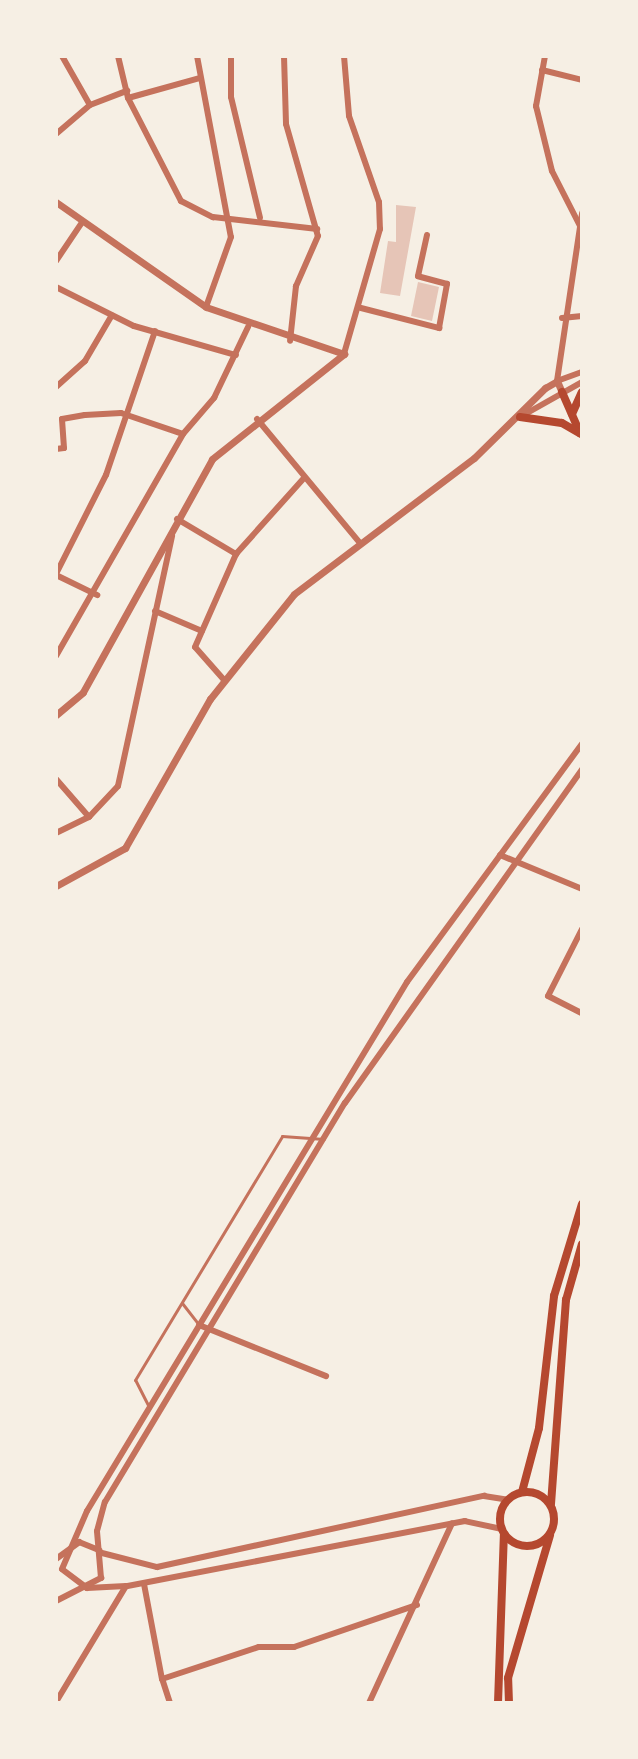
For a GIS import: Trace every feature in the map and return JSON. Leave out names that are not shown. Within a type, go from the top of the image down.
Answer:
[{"type":"main road","points":[[562,392],[581,436]]},
{"type":"main road","points":[[572,414],[582,392]]},
{"type":"main road","points":[[520,417],[562,423],[581,436]]},
{"type":"main road","points":[[498,1703],[503,1531],[508,1500],[522,1492],[539,1428],[554,1296],[582,1204]]},
{"type":"main road","points":[[509,1703],[508,1678],[550,1535],[566,1300],[582,1244]]},
{"type":"main road","points":[[522,1492],[551,1504]]},
{"type":"main road","points":[[503,1531],[527,1547],[550,1535]]},
{"type":"street","points":[[62,56],[90,105]]},
{"type":"street","points":[[118,56],[127,94],[181,201],[230,220],[260,218],[317,229]]},
{"type":"street","points":[[197,56],[230,220],[228,260],[206,307]]},
{"type":"street","points":[[231,56],[231,97],[260,218]]},
{"type":"street","points":[[284,56],[286,124],[317,229],[315,253],[296,286],[290,341]]},
{"type":"street","points":[[56,715],[83,692],[176,518],[212,459],[257,419],[344,354],[361,308],[380,229],[379,202],[349,116],[344,56]]},
{"type":"street","points":[[545,56],[536,106],[552,171],[580,226]]},
{"type":"street","points":[[542,70],[582,80]]},
{"type":"street","points":[[56,134],[90,105],[200,78]]},
{"type":"street","points":[[56,202],[81,224],[206,307],[248,327],[344,354]]},
{"type":"street","points":[[562,392],[557,381],[562,318],[582,213]]},
{"type":"street","points":[[56,261],[81,224]]},
{"type":"street","points":[[361,308],[439,328],[447,284],[418,276],[427,235]]},
{"type":"street","points":[[56,287],[112,315],[236,355]]},
{"type":"street","points":[[56,387],[85,361],[112,315]]},
{"type":"street","points":[[562,318],[582,316]]},
{"type":"street","points":[[56,656],[97,595],[183,434],[214,398],[248,327]]},
{"type":"street","points":[[97,595],[56,574],[106,475],[121,413],[155,331]]},
{"type":"street","points":[[56,886],[125,848],[225,681],[294,594],[520,417],[557,381],[582,372]]},
{"type":"street","points":[[520,417],[582,382]]},
{"type":"street","points":[[56,449],[64,448],[62,419],[121,413],[183,434]]},
{"type":"street","points":[[257,419],[303,479],[360,543]]},
{"type":"street","points":[[225,681],[195,652],[202,631],[236,554],[303,479]]},
{"type":"street","points":[[176,518],[236,554]]},
{"type":"street","points":[[56,833],[89,817],[118,786],[127,763],[128,718],[176,518]]},
{"type":"street","points":[[155,611],[202,631]]},
{"type":"street","points":[[503,1531],[452,1523],[126,1586],[87,1588],[65,1577],[65,1552],[407,982],[582,744]]},
{"type":"street","points":[[56,1601],[87,1588],[101,1578],[105,1502],[324,1139],[514,862],[582,769]]},
{"type":"street","points":[[56,779],[89,817]]},
{"type":"street","points":[[500,855],[582,889]]},
{"type":"street","points":[[582,929],[548,996],[582,1013]]},
{"type":"street","points":[[199,1325],[326,1376]]},
{"type":"street","points":[[56,1559],[88,1542],[101,1553],[157,1567],[484,1496],[508,1500]]},
{"type":"street","points":[[369,1703],[417,1605],[452,1523]]},
{"type":"street","points":[[144,1584],[162,1679],[170,1703]]},
{"type":"street","points":[[56,1702],[126,1586]]},
{"type":"street","points":[[162,1679],[259,1647],[294,1647],[417,1605]]},
{"type":"lane","points":[[150,1409],[135,1380],[282,1136],[315,1134],[324,1139]]},
{"type":"lane","points":[[182,1303],[199,1325]]},
{"type":"building","points":[[396,205],[416,207],[400,296],[380,293],[388,241],[396,242]]},
{"type":"building","points":[[418,282],[439,287],[432,321],[411,316]]}]
